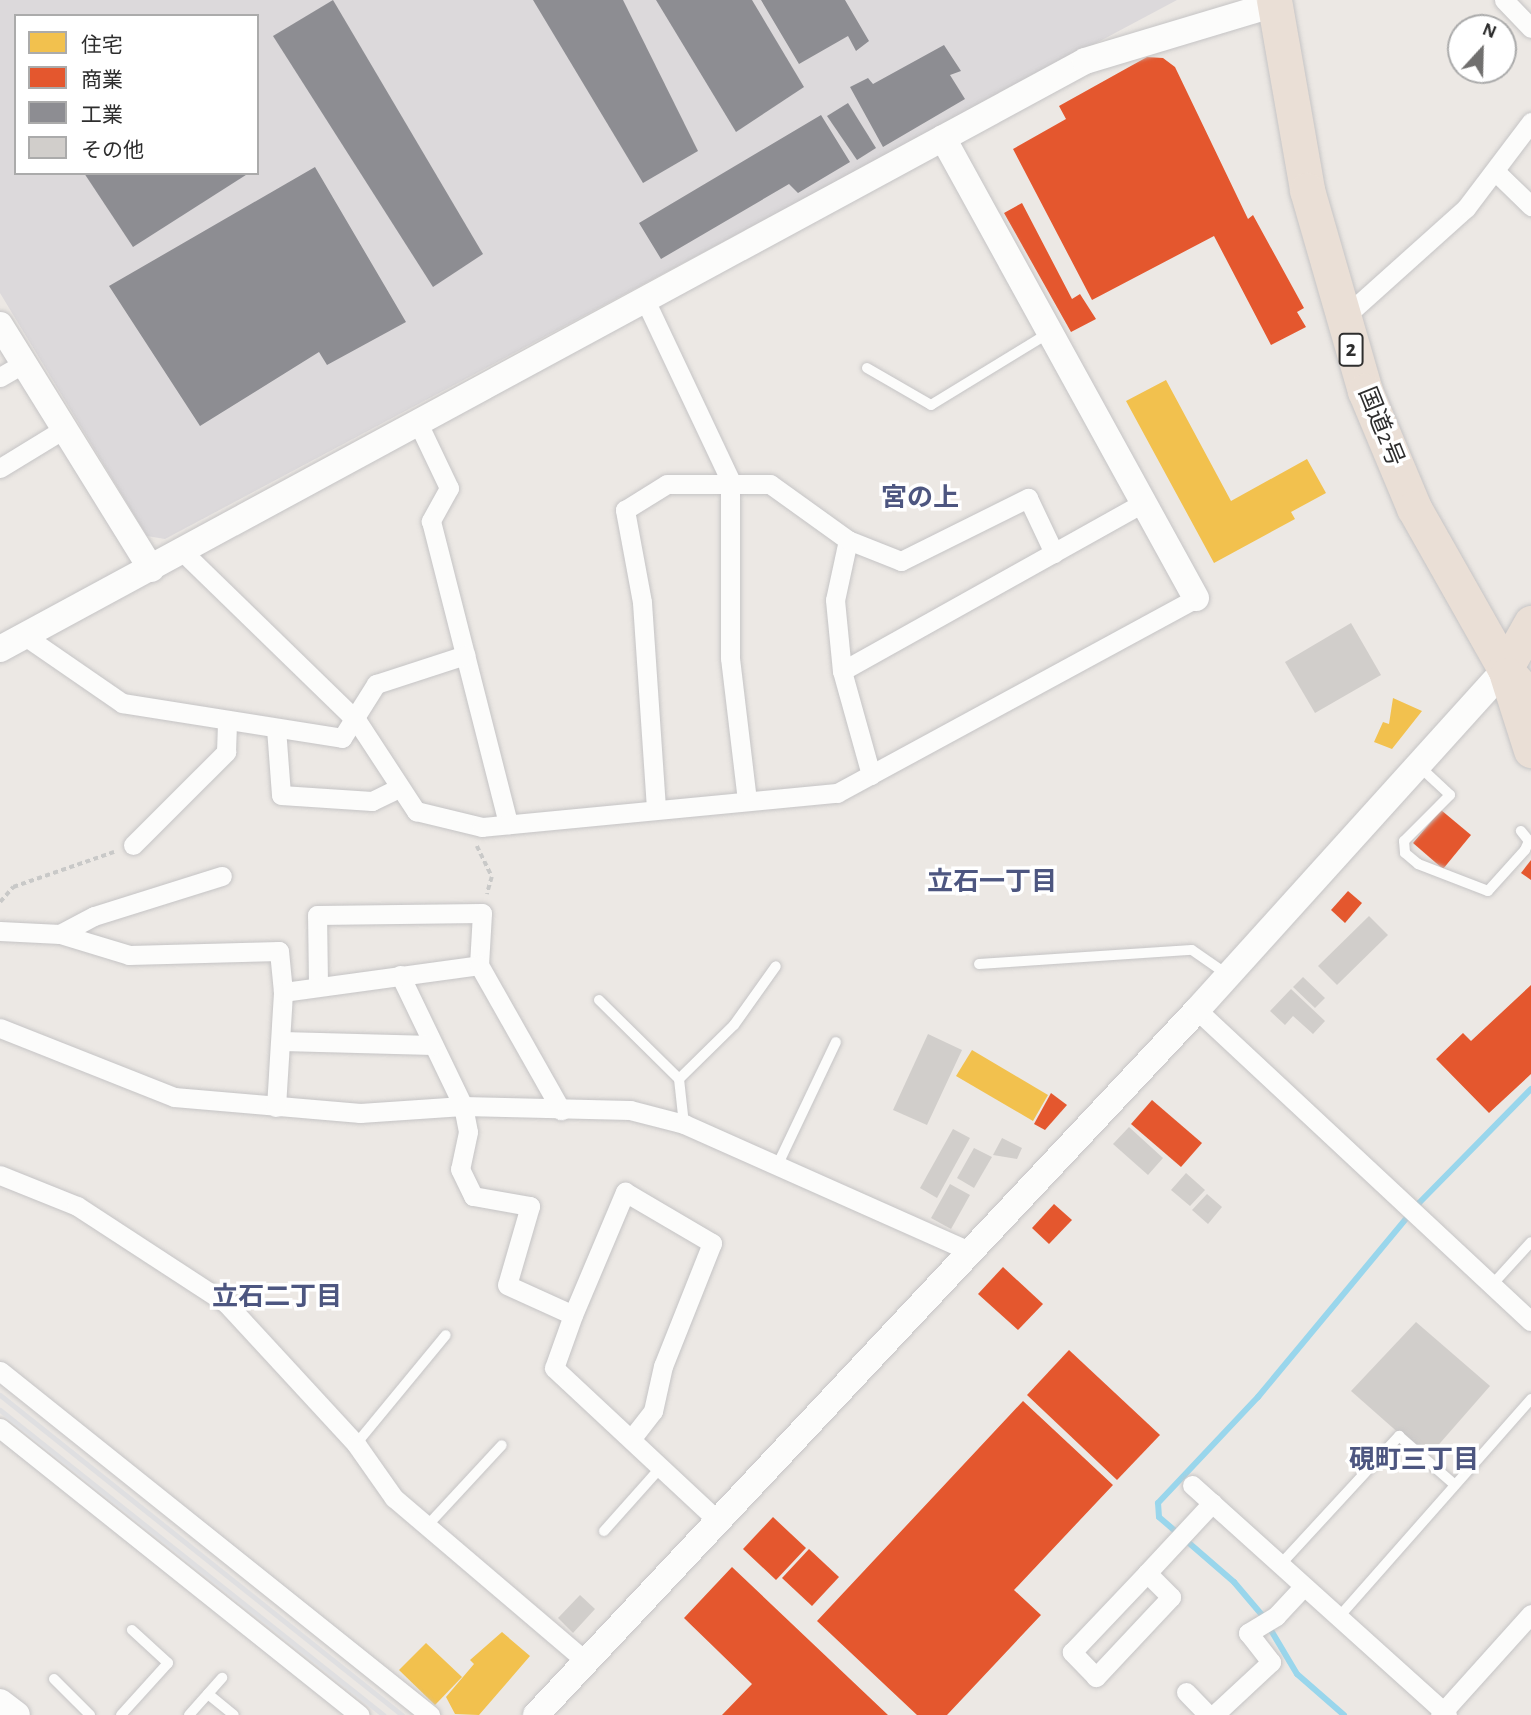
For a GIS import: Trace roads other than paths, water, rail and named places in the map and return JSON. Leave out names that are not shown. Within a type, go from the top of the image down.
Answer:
[{"type":"highway","name":"国道2号","points":[[1274,2],[1307,190],[1341,320],[1414,508],[1518,659],[1531,699]]},
{"type":"highway","points":[[1518,659],[1531,622]]},
{"type":"highway","name":"国道2号","points":[[1518,659],[1531,750]]},
{"type":"street","points":[[1504,0],[1531,27]]},
{"type":"street","points":[[0,649],[184,553],[1085,61],[1274,2]]},
{"type":"street","points":[[1341,320],[1466,208],[1496,172],[1531,122]]},
{"type":"street","points":[[184,553],[357,721],[416,811],[467,825],[508,824],[837,793],[1196,598],[943,138]]},
{"type":"street","points":[[1496,172],[1531,206]]},
{"type":"street","points":[[645,300],[730,480],[730,658],[747,800]]},
{"type":"street","points":[[0,325],[151,569]]},
{"type":"street","points":[[0,377],[23,363]]},
{"type":"street","points":[[418,423],[449,488],[430,521],[508,824]]},
{"type":"street","points":[[0,468],[64,429]]},
{"type":"street","points":[[656,808],[642,602],[625,510],[667,484],[730,480],[770,484],[848,540],[901,561],[1028,498],[1054,553]]},
{"type":"street","points":[[842,671],[1143,503]]},
{"type":"street","points":[[848,540],[835,600],[842,671],[871,775]]},
{"type":"street","points":[[25,636],[122,703],[342,738],[357,721],[376,684],[465,655]]},
{"type":"street","points":[[536,1715],[719,1522],[967,1250],[1197,1010],[1418,765],[1518,659]]},
{"type":"street","points":[[133,845],[226,752],[227,720]]},
{"type":"street","points":[[276,728],[281,795],[372,801],[399,788]]},
{"type":"street","points":[[60,934],[94,916],[222,876]]},
{"type":"street","points":[[318,983],[317,915],[482,913],[479,965],[561,1110]]},
{"type":"street","points":[[0,931],[60,934],[129,955],[279,951],[283,992],[276,1107]]},
{"type":"street","points":[[283,992],[318,983],[479,965]]},
{"type":"street","points":[[400,975],[463,1106],[468,1132],[460,1169],[473,1196],[530,1206],[507,1284],[573,1315]]},
{"type":"street","points":[[1197,1010],[1411,1213],[1531,1321]]},
{"type":"street","points":[[0,1028],[174,1097],[360,1113],[463,1106],[630,1110],[684,1124],[967,1250]]},
{"type":"street","points":[[282,1041],[432,1045]]},
{"type":"street","points":[[0,1175],[77,1206],[226,1303],[356,1444],[394,1498],[587,1662]]},
{"type":"street","points":[[632,1438],[653,1412],[663,1366],[712,1243],[625,1192],[573,1315],[554,1368],[719,1522]]},
{"type":"street","points":[[0,1371],[430,1715]]},
{"type":"street","points":[[0,1428],[360,1715]]},
{"type":"street","points":[[1192,1485],[1443,1714],[1531,1614]]},
{"type":"street","points":[[1147,1573],[1171,1597],[1096,1677],[1072,1652],[1212,1503]]},
{"type":"street","points":[[1214,1715],[1271,1662],[1248,1633],[1276,1616],[1303,1587]]},
{"type":"street","points":[[1186,1692],[1208,1715]]},
{"type":"street","points":[[0,1702],[17,1715]]},
{"type":"lane","points":[[867,368],[930,405],[1050,333]]},
{"type":"lane","points":[[1418,765],[1450,795],[1404,841],[1405,853],[1418,863],[1488,891],[1525,850],[1529,841],[1521,831]]},
{"type":"lane","points":[[979,964],[1192,950],[1228,975]]},
{"type":"lane","points":[[679,1079],[734,1025],[776,966]]},
{"type":"lane","points":[[600,1000],[679,1079],[684,1124]]},
{"type":"lane","points":[[778,1164],[836,1042]]},
{"type":"lane","points":[[1491,1286],[1531,1242]]},
{"type":"lane","points":[[356,1444],[446,1335]]},
{"type":"lane","points":[[1338,1618],[1531,1399]]},
{"type":"lane","points":[[1279,1565],[1399,1436],[1455,1485]]},
{"type":"lane","points":[[427,1526],[502,1445]]},
{"type":"lane","points":[[604,1531],[661,1467]]},
{"type":"lane","points":[[121,1715],[168,1663],[132,1630]]},
{"type":"lane","points":[[189,1715],[222,1678]]},
{"type":"lane","points":[[54,1679],[90,1715]]},
{"type":"lane","points":[[208,1694],[234,1715]]},
{"type":"waterway","points":[[1344,1715],[1297,1674],[1262,1615],[1234,1582],[1159,1517],[1158,1503],[1258,1397],[1419,1203],[1531,1089]]},
{"type":"railway","points":[[0,1395],[402,1715]]},
{"type":"railway","points":[[0,1410],[383,1715]]},
{"type":"district","name":"宮の上","points":[[920,499]]},
{"type":"district","name":"立石一丁目","points":[[992,883]]},
{"type":"district","name":"立石二丁目","points":[[277,1298]]},
{"type":"district","name":"硯町三丁目","points":[[1414,1461]]}]
